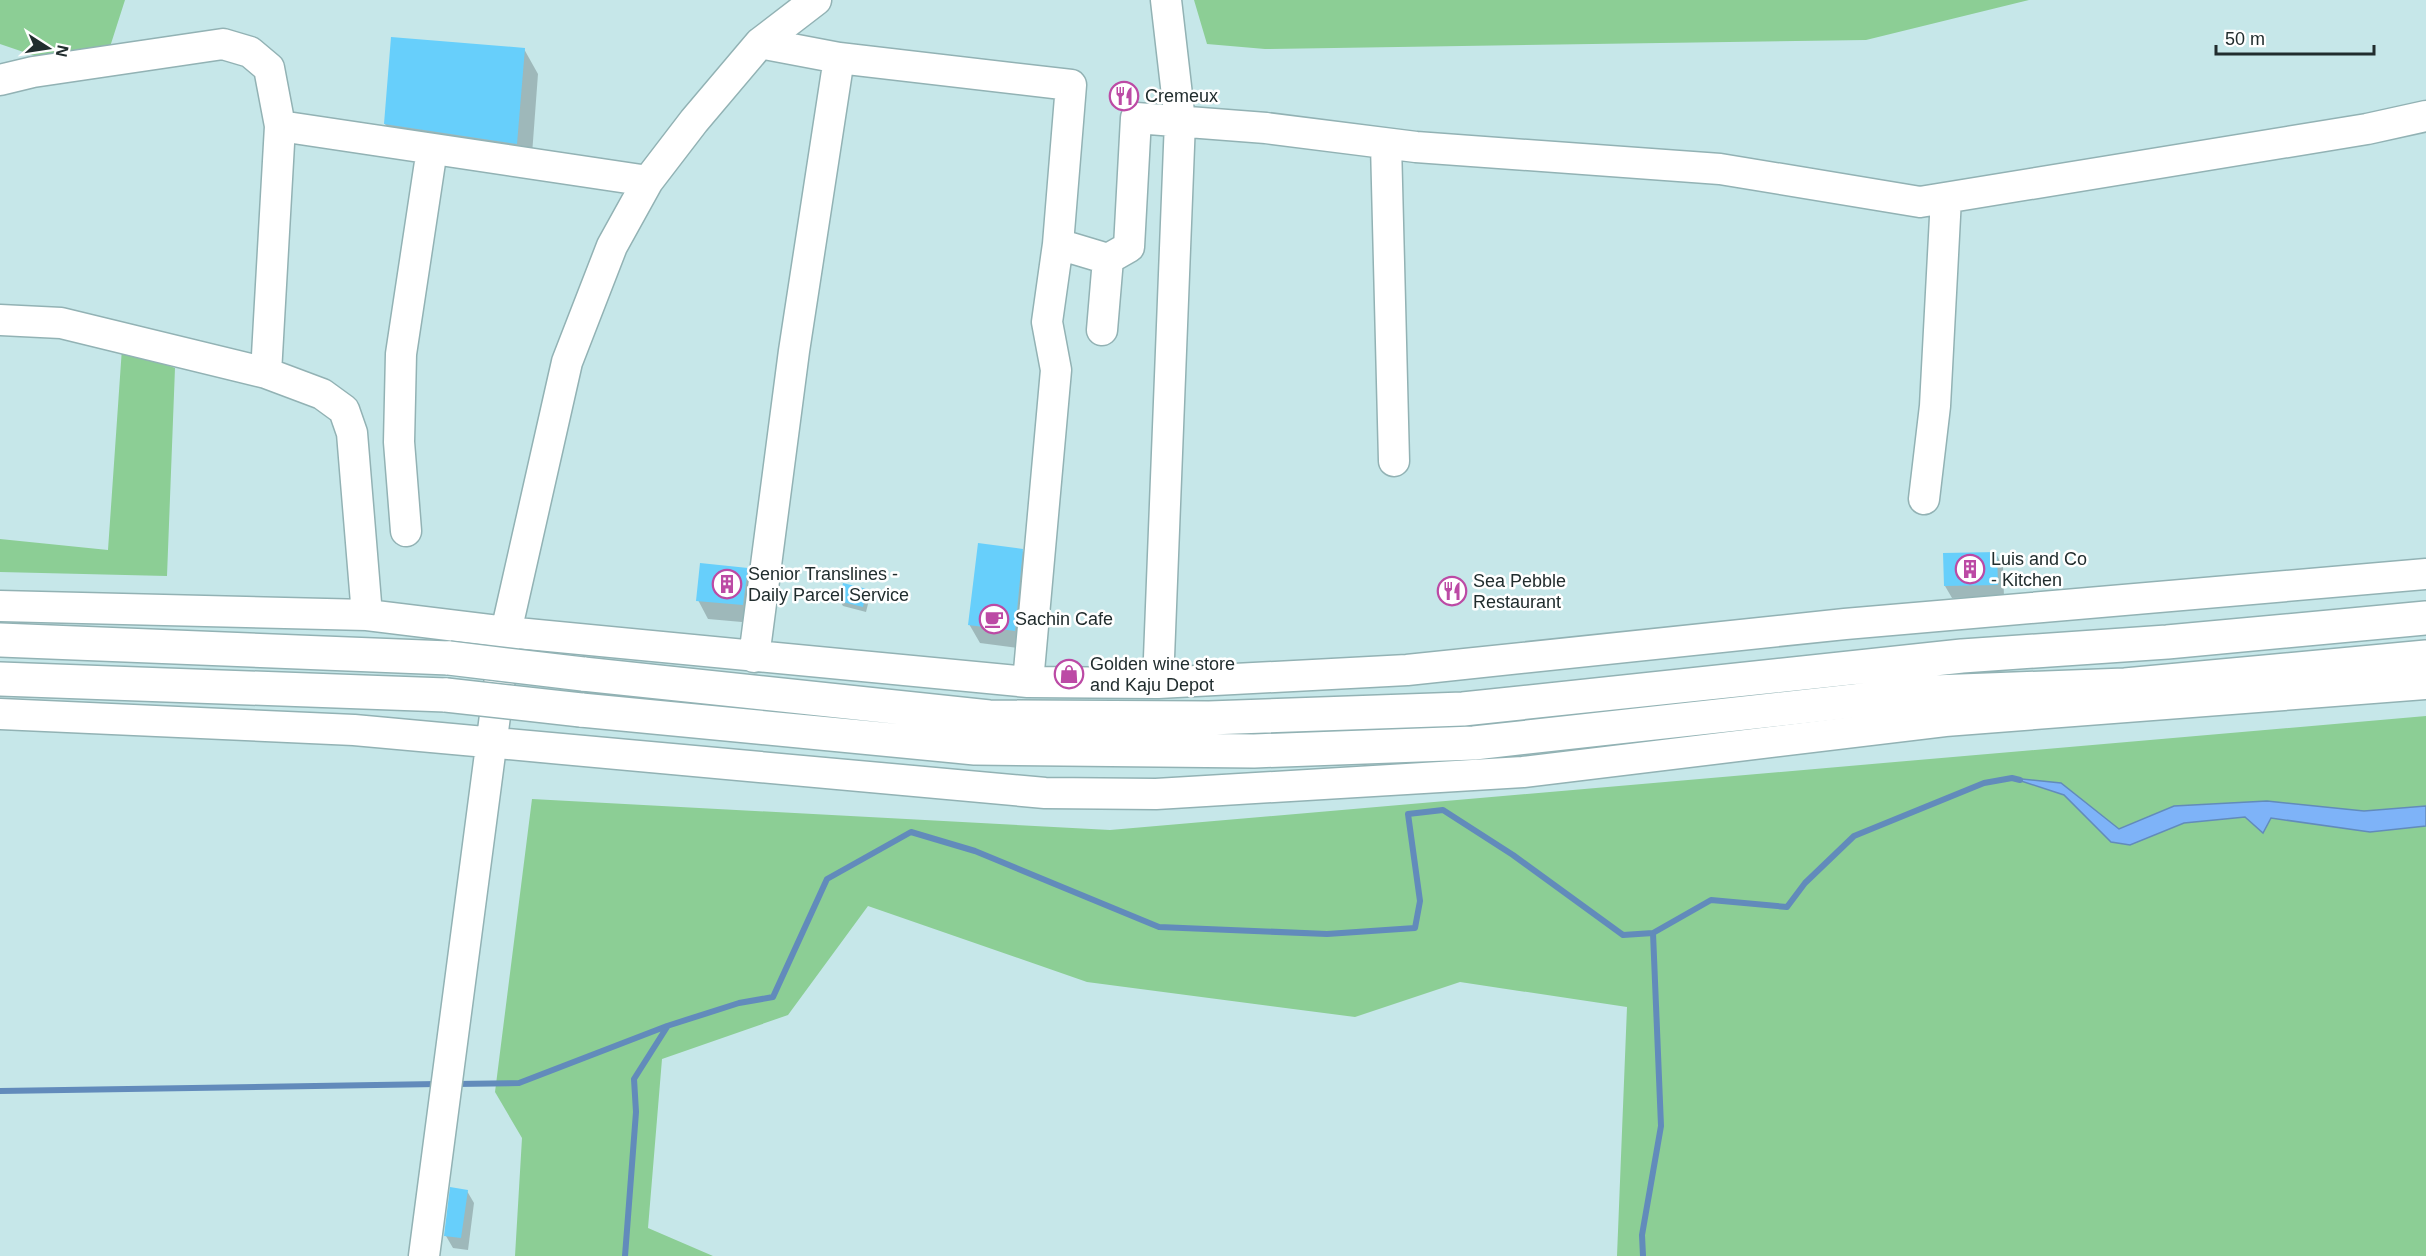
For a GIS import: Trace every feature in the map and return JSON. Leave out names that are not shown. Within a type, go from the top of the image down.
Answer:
[{"type":"highway","points":[[0,640],[449,658],[989,717],[1209,718],[1463,709],[1962,656],[2167,642],[2426,618]]},
{"type":"highway","points":[[0,679],[446,695],[975,748],[1254,752],[1474,743],[1934,692],[2125,685],[2426,657]]},
{"type":"street","points":[[424,1256],[506,632],[567,362],[612,246],[648,181],[694,121],[760,43],[816,0]]},
{"type":"street","points":[[1158,683],[1180,121],[1166,0]]},
{"type":"street","points":[[760,43],[839,58],[1071,85],[1058,244],[1047,322],[1056,370],[1028,682]]},
{"type":"street","points":[[0,80],[33,72],[224,44],[250,52],[269,68],[280,126],[266,373]]},
{"type":"street","points":[[754,657],[794,351],[839,58]]},
{"type":"street","points":[[1058,244],[1108,259],[1129,247],[1136,118],[1266,128],[1386,144],[1720,169],[1920,202],[2367,129],[2426,116]]},
{"type":"street","points":[[280,126],[648,181]]},
{"type":"street","points":[[1386,144],[1394,461]]},
{"type":"street","points":[[406,531],[399,442],[401,354],[432,149]]},
{"type":"street","points":[[1924,499],[1935,406],[1946,198]]},
{"type":"street","points":[[1102,330],[1108,259]]},
{"type":"street","points":[[0,320],[61,323],[266,373],[322,394],[344,410],[352,432],[367,615]]},
{"type":"street","points":[[0,606],[367,615],[506,632],[1028,682],[1158,683],[1407,670],[1845,624],[2426,573]]},
{"type":"street","points":[[0,714],[354,730],[1045,793],[1156,794],[1523,772],[1945,721],[2426,684]]},
{"type":"green space","points":[[0,0],[125,0],[100,78],[0,44]]},
{"type":"green space","points":[[1194,0],[2029,0],[1866,40],[1265,49],[1207,44]]},
{"type":"green space","points":[[122,348],[175,368],[167,576],[0,572],[0,539],[108,550]]},
{"type":"green space","points":[[2426,716],[2426,1256],[1617,1256],[1627,1007],[1460,982],[1355,1017],[1087,982],[868,906],[788,1015],[662,1059],[648,1228],[713,1256],[515,1256],[522,1138],[495,1092],[532,799],[1110,830]]},
{"type":"water","points":[[2012,778],[2061,783],[2119,829],[2174,806],[2267,801],[2364,811],[2426,806],[2426,826],[2370,832],[2271,818],[2263,833],[2245,817],[2184,823],[2130,845],[2111,842],[2064,795]]},
{"type":"building","points":[[391,37],[525,48],[517,144],[384,124]]},
{"type":"building","points":[[978,543],[1023,549],[1015,631],[968,625]]},
{"type":"building","name":"Luis and Co - Kitchen","points":[[1997,552],[1998,585],[1944,586],[1943,553]]},
{"type":"building","name":"Senior Translines - Daily Parcel Service","points":[[700,563],[748,568],[743,605],[696,601]]},
{"type":"building","points":[[843,583],[867,589],[863,607],[839,601]]},
{"type":"building","points":[[450,1187],[468,1190],[461,1238],[444,1236]]},
{"type":"waterway","points":[[456,1084],[519,1083],[667,1026],[739,1003],[773,997],[827,879],[911,832],[975,851],[1159,927],[1327,934],[1415,928],[1420,901],[1408,814],[1443,810],[1513,855],[1623,935],[1653,933],[1711,900],[1787,907],[1805,883],[1854,836],[1984,783],[2012,778],[2020,780]]},
{"type":"waterway","points":[[1643,1256],[1642,1235],[1661,1126],[1653,933]]},
{"type":"waterway","points":[[625,1256],[636,1112],[634,1079],[667,1027]]},
{"type":"waterway","points":[[0,1091],[437,1084]]},
{"type":"place","name":"Cremeux","points":[[1124,96]]},
{"type":"place","name":"Luis and Co - Kitchen","points":[[1970,569]]},
{"type":"place","name":"Senior Translines - Daily Parcel Service","points":[[727,584]]},
{"type":"place","name":"Sea Pebble Restaurant","points":[[1452,591]]},
{"type":"place","name":"Sachin Cafe","points":[[994,619]]},
{"type":"place","name":"Golden wine store and Kaju Depot","points":[[1069,674]]}]
